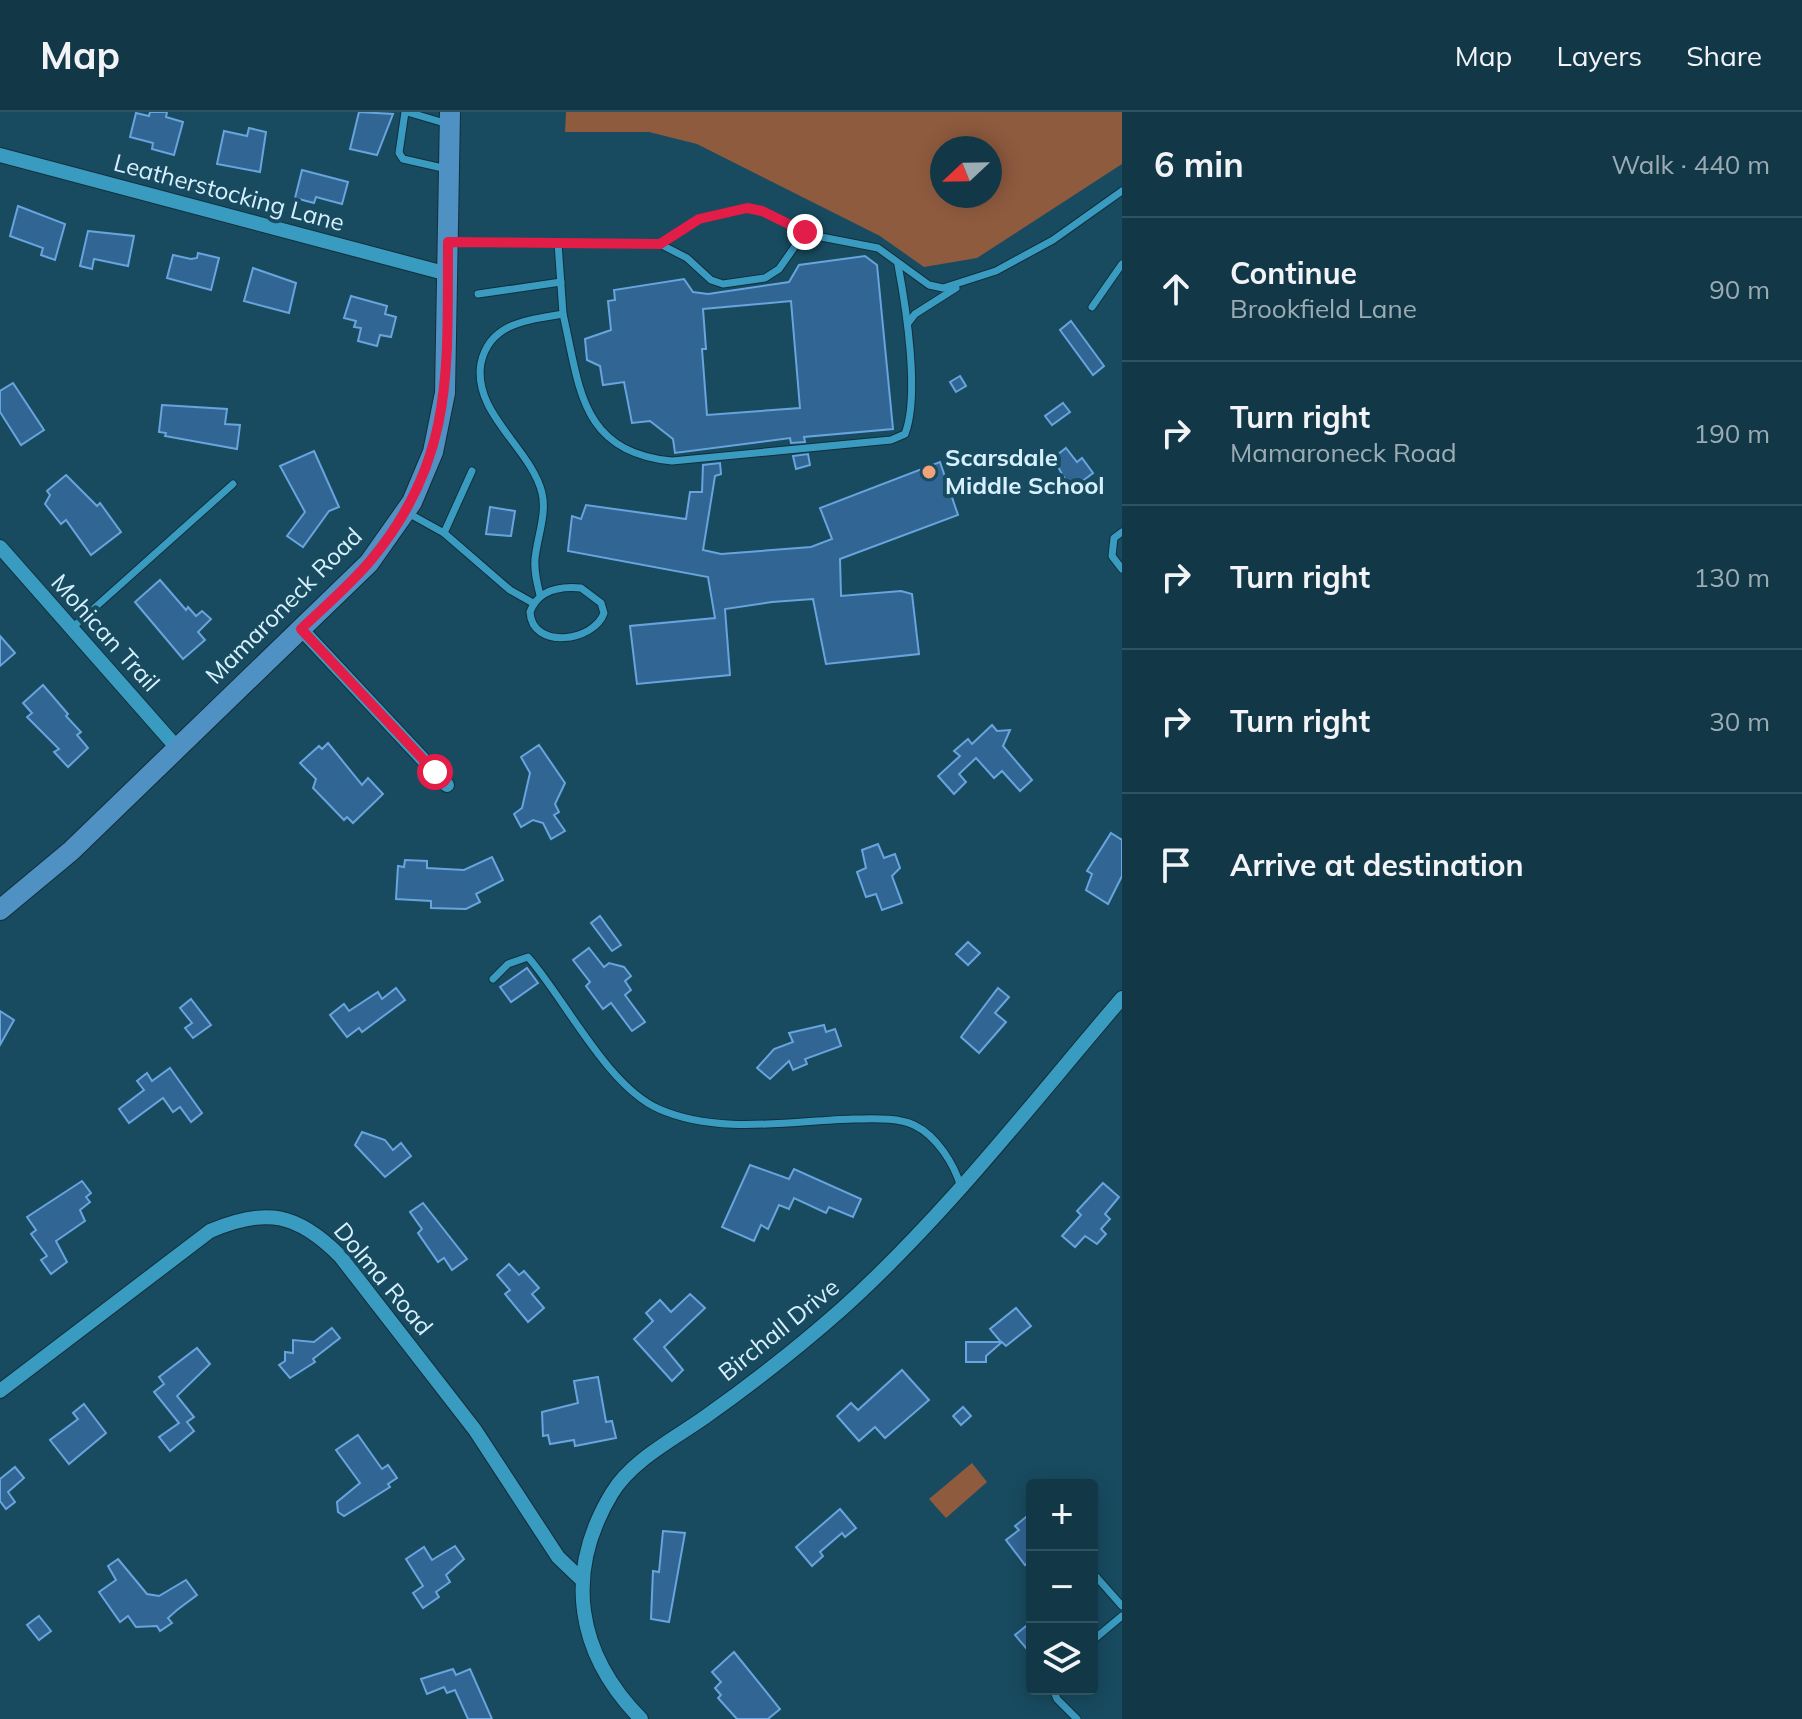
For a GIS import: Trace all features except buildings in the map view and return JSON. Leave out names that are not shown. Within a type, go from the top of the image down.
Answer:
[{"type":"street","name":"Mamaroneck Road","points":[[0,910],[71,851],[369,563],[406,512],[433,452],[440,423],[447,363],[450,118]]},
{"type":"street","name":"Leatherstocking Lane","points":[[0,155],[448,274]]},
{"type":"street","name":"Mohican Trail","points":[[0,547],[178,749]]},
{"type":"street","points":[[301,629],[447,785]]},
{"type":"street","name":"Birchall Drive","points":[[641,1719],[616,1694],[600,1668],[585,1620],[581,1579],[597,1525],[613,1491],[666,1443],[766,1372],[840,1311],[961,1187],[1122,998]]},
{"type":"street","name":"Dolma Road","points":[[0,1391],[210,1231],[249,1218],[269,1216],[294,1221],[319,1235],[340,1256],[475,1430],[558,1557],[581,1579]]},
{"type":"lane","points":[[448,169],[403,159],[399,153],[406,112],[450,118]]},
{"type":"lane","points":[[908,323],[915,314],[958,287],[1053,240],[1122,191]]},
{"type":"lane","points":[[660,244],[699,219],[730,209],[762,211],[805,232],[878,248],[929,285],[958,287]]},
{"type":"lane","points":[[448,242],[660,244],[687,258],[711,280],[733,283],[755,281],[779,269],[805,232]]},
{"type":"lane","points":[[558,243],[563,314],[580,389],[598,424],[628,453],[672,461],[901,438],[909,422],[910,411],[908,323],[898,265]]},
{"type":"lane","points":[[1092,307],[1122,264]]},
{"type":"lane","points":[[478,294],[561,282]]},
{"type":"lane","points":[[540,595],[535,559],[543,495],[533,472],[482,391],[480,373],[483,354],[500,331],[516,323],[563,314]]},
{"type":"lane","points":[[444,533],[472,471]]},
{"type":"lane","points":[[71,629],[233,484]]},
{"type":"lane","points":[[406,512],[444,533],[510,590],[533,603]]},
{"type":"lane","points":[[1122,532],[1114,538],[1112,556],[1122,569]]},
{"type":"lane","points":[[581,588],[601,603],[601,621],[576,635],[544,635],[531,620],[533,603],[540,595],[558,589],[581,588]]},
{"type":"lane","points":[[493,979],[508,964],[528,957],[545,977],[574,1023],[623,1081],[657,1108],[704,1123],[878,1119],[913,1125],[937,1144],[956,1169],[961,1187]]},
{"type":"lane","points":[[1098,1579],[1122,1606]]},
{"type":"lane","points":[[1098,1636],[1122,1616]]},
{"type":"lane","points":[[1055,1695],[1077,1719]]},
{"type":"shaded area","points":[[566,112],[1122,112],[1122,164],[977,258],[924,267],[880,236],[697,144],[649,132],[565,132]]},
{"type":"shaded area","points":[[972,1463],[987,1482],[946,1518],[929,1499]]},
{"type":"place","name":"Scarsdale Middle School","points":[[929,472]]},
{"type":"route","points":[[435,772],[301,629],[369,563],[387,540],[412,502],[433,452],[445,393],[448,242],[660,244],[699,219],[730,209],[747,208],[762,211],[805,232]]}]
